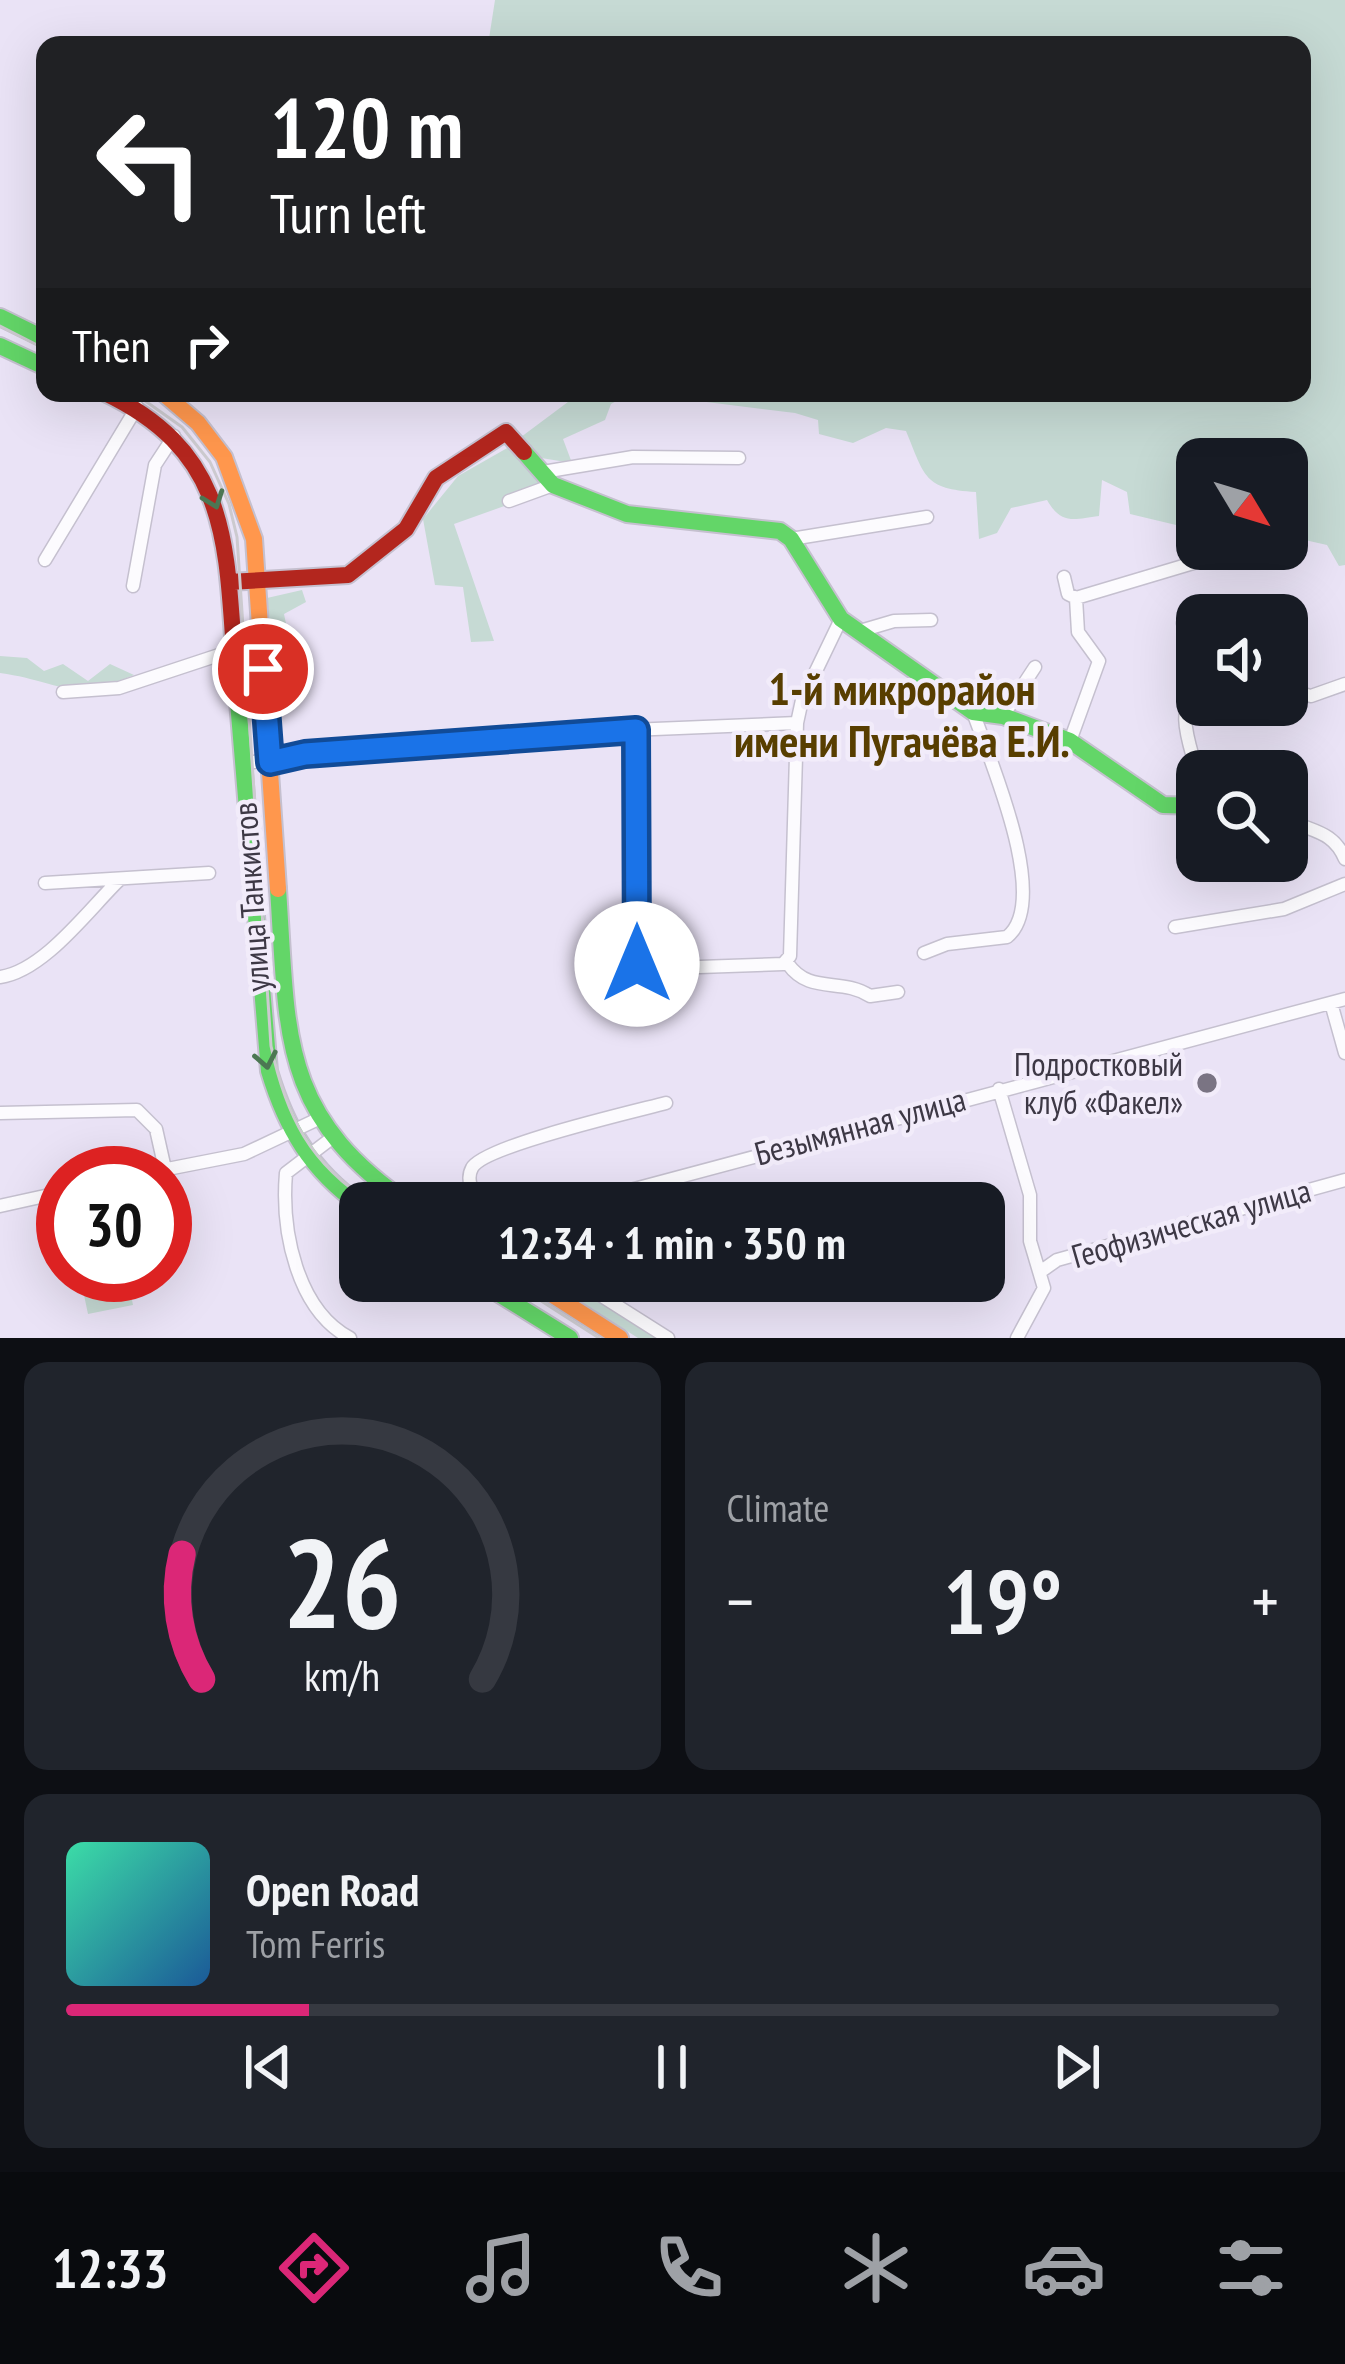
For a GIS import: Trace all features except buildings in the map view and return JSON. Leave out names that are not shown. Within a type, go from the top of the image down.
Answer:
[{"type":"main road","points":[[0,316],[36,334]]},
{"type":"main road","points":[[0,346],[36,363]]},
{"type":"main road","name":"улица Танкистов","points":[[126,402],[174,436],[212,488],[226,538],[263,1046],[290,1134],[303,1156],[339,1187]]},
{"type":"main road","name":"улица Танкистов","points":[[175,402],[193,416],[235,473],[254,539],[290,1039],[316,1120],[328,1141],[381,1182]]},
{"type":"main road","points":[[229,582],[348,575],[406,529],[436,478],[506,432],[548,478],[644,518],[780,531],[791,538],[841,619],[973,712],[1003,716],[1070,741],[1162,805],[1176,805]]},
{"type":"main road","points":[[513,1302],[570,1338]]},
{"type":"main road","points":[[563,1302],[620,1338]]},
{"type":"street","points":[[45,560],[137,407]]},
{"type":"street","points":[[133,586],[155,465],[174,436]]},
{"type":"street","points":[[508,501],[548,478],[633,457],[739,458]]},
{"type":"street","points":[[791,538],[927,517]]},
{"type":"street","points":[[1064,578],[1068,594],[1076,598],[1176,568]]},
{"type":"street","points":[[1070,741],[1099,661],[1078,632],[1076,598]]},
{"type":"street","points":[[841,619],[802,700],[797,723],[788,964],[797,976],[819,986],[854,986],[870,996],[898,992]]},
{"type":"street","points":[[860,631],[894,621],[932,620]]},
{"type":"street","points":[[63,692],[119,688],[234,650]]},
{"type":"street","points":[[1003,716],[1036,667]]},
{"type":"street","points":[[1308,696],[1345,684]]},
{"type":"street","points":[[924,952],[969,940],[1007,937],[1015,931],[1025,885],[973,712]]},
{"type":"street","points":[[242,764],[305,754],[797,723]]},
{"type":"street","points":[[636,730],[637,964],[642,969],[788,964]]},
{"type":"street","points":[[1308,825],[1339,843],[1345,859]]},
{"type":"street","points":[[45,884],[209,873]]},
{"type":"street","points":[[0,977],[12,976],[43,953],[120,879]]},
{"type":"street","points":[[1175,927],[1284,909],[1345,884]]},
{"type":"street","points":[[1338,1001],[1345,1053]]},
{"type":"street","name":"Безымянная улица","points":[[659,1182],[1338,1001]]},
{"type":"street","name":"Безымянная улица","points":[[998,1089],[1030,1195],[1030,1241],[1044,1291],[1016,1338]]},
{"type":"street","points":[[469,1182],[471,1169],[481,1159],[537,1138],[667,1103]]},
{"type":"street","points":[[0,1113],[65,1107],[137,1110],[156,1129],[160,1146]]},
{"type":"street","points":[[192,1164],[244,1154],[316,1120]]},
{"type":"street","points":[[328,1141],[286,1173],[284,1199],[304,1290],[333,1334],[350,1338]]},
{"type":"street","name":"Геофизическая улица","points":[[1040,1272],[1058,1260],[1345,1180]]},
{"type":"street","points":[[0,1206],[36,1198]]},
{"type":"street","points":[[611,1302],[668,1338]]},
{"type":"shaded area","points":[[495,0],[1345,0],[1345,565],[1339,566],[1327,545],[1308,541],[1308,438],[1176,438],[1176,525],[1130,514],[1127,492],[1102,480],[1099,516],[1068,518],[1047,500],[1011,508],[997,533],[979,539],[976,492],[946,488],[929,478],[906,431],[886,428],[853,443],[819,434],[818,420],[795,413],[707,402],[1311,402],[1311,36],[489,36]]},
{"type":"shaded area","points":[[568,402],[615,402],[605,420],[563,439],[572,463],[535,457],[521,437]]},
{"type":"shaded area","points":[[509,447],[552,489],[454,524],[494,641],[471,642],[463,587],[435,585],[423,519],[458,476]]},
{"type":"shaded area","points":[[302,590],[306,602],[284,614],[293,657],[275,664],[267,598]]},
{"type":"shaded area","points":[[0,656],[27,658],[44,671],[63,664],[88,681],[110,664],[134,675],[94,688],[65,688],[0,673]]},
{"type":"shaded area","points":[[85,1302],[132,1302],[133,1305],[88,1314]]},
{"type":"shaded area","points":[[582,1302],[602,1302],[658,1338],[638,1338]]},
{"type":"tram line","points":[[0,326],[36,344]]},
{"type":"tram line","points":[[147,402],[182,427],[210,462],[229,504],[237,537],[271,1046],[293,1116],[317,1155],[343,1182]]},
{"type":"tram line","points":[[543,1302],[599,1338]]},
{"type":"traffic: fast","points":[[0,317],[36,335]]},
{"type":"traffic: fast","points":[[0,346],[36,363]]},
{"type":"traffic: fast","points":[[524,452],[553,485],[627,514],[780,531],[791,539],[841,619],[973,712],[1003,716],[1070,741],[1163,805],[1176,805]]},
{"type":"traffic: fast","points":[[235,666],[269,1071],[302,1146],[339,1188]]},
{"type":"traffic: fast","points":[[278,889],[284,986],[298,1066],[312,1102],[334,1136],[381,1182]]},
{"type":"traffic: fast","points":[[512,1302],[570,1338]]},
{"type":"traffic: slow","points":[[174,402],[198,423],[224,457],[254,539],[278,889]]},
{"type":"traffic: slow","points":[[564,1302],[620,1338]]},
{"type":"traffic: jam","points":[[120,402],[177,444],[199,473],[214,506],[223,541],[235,666]]},
{"type":"traffic: jam","points":[[229,582],[348,575],[406,529],[436,478],[506,432],[524,452]]},
{"type":"place","name":"Подростковый клуб «Факел»","points":[[1207,1083]]},
{"type":"district","name":"1-й микрорайон имени Пугачёва Е.И.","points":[[902,715]]},
{"type":"route","points":[[263,669],[270,762],[305,754],[636,730],[637,964]]}]
